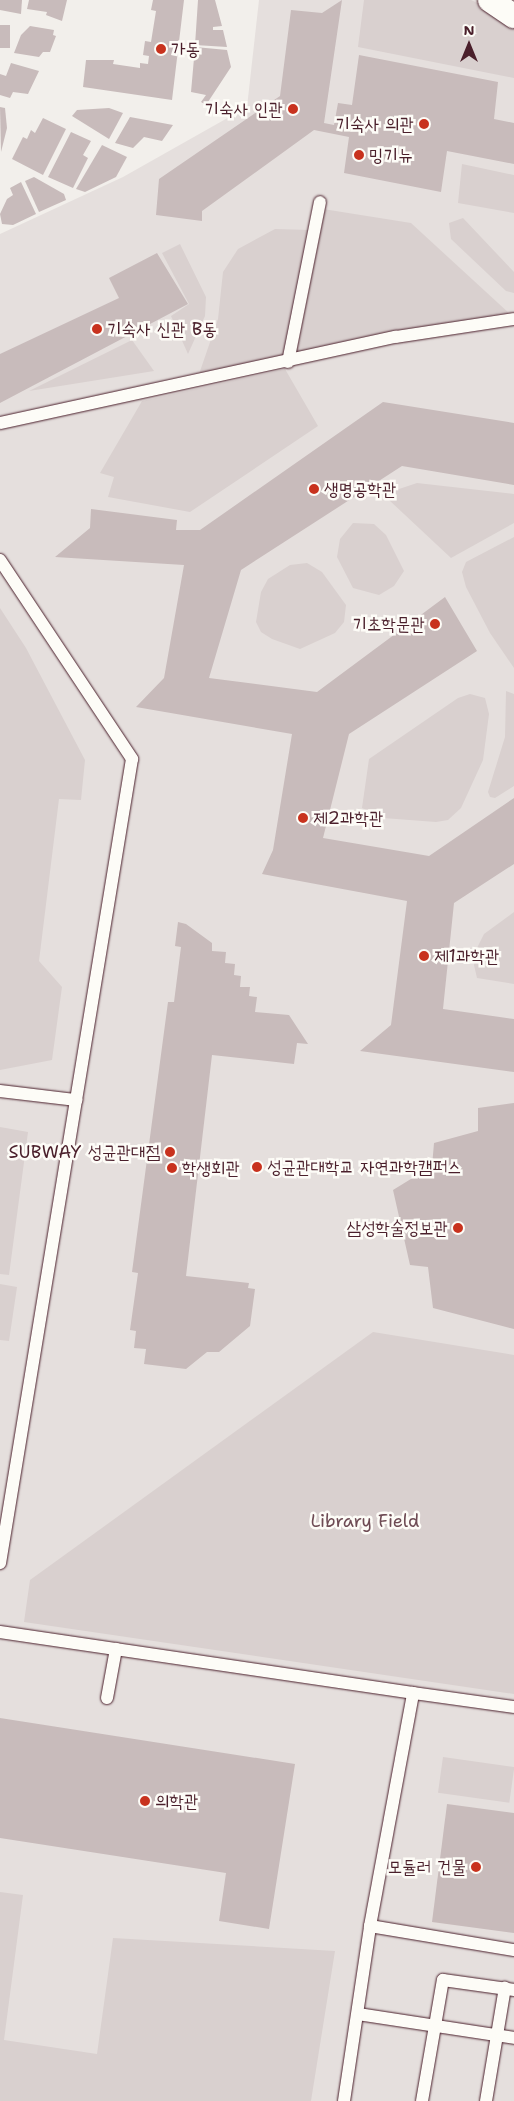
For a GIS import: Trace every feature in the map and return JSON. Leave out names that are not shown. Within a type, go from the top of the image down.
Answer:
[{"type":"street","points":[[490,0],[514,16]]},
{"type":"lane","points":[[288,362],[320,202]]},
{"type":"lane","points":[[0,423],[288,362],[396,337],[514,319]]},
{"type":"lane","points":[[0,560],[132,759],[0,1563]]},
{"type":"lane","points":[[0,1091],[76,1100]]},
{"type":"lane","points":[[0,1632],[514,1707]]},
{"type":"lane","points":[[107,1698],[116,1649]]},
{"type":"lane","points":[[344,2101],[370,1926],[413,1693]]},
{"type":"lane","points":[[370,1926],[514,1950]]},
{"type":"lane","points":[[422,2101],[443,1980],[510,1989],[497,2036],[486,2101]]},
{"type":"lane","points":[[358,2014],[514,2038]]},
{"type":"shaded area","name":"성균관대학교 자연과학캠퍼스","points":[[259,0],[476,0],[514,24],[514,2101],[0,2101],[0,234],[123,177],[247,107]]},
{"type":"green space","points":[[364,0],[471,0],[484,6],[514,26],[514,78],[358,47]]},
{"type":"green space","points":[[462,164],[514,175],[514,213],[458,203]]},
{"type":"green space","points":[[323,209],[411,223],[511,315],[293,356]]},
{"type":"green space","points":[[463,218],[514,272],[514,293],[506,291],[451,239],[449,223]]},
{"type":"green space","points":[[275,229],[310,230],[283,358],[198,377],[218,319],[223,272],[238,249]]},
{"type":"green space","points":[[180,244],[206,297],[205,316],[188,354],[171,316],[189,304],[162,253]]},
{"type":"green space","points":[[132,340],[154,371],[29,391]]},
{"type":"green space","points":[[285,369],[318,426],[190,512],[108,497],[114,477],[100,473],[142,401]]},
{"type":"green space","points":[[417,483],[514,494],[514,523],[451,558],[389,500],[393,491]]},
{"type":"green space","points":[[353,523],[374,524],[386,535],[404,571],[394,586],[379,595],[353,588],[337,557],[340,539]]},
{"type":"green space","points":[[514,537],[514,668],[490,633],[466,587],[462,572],[466,562]]},
{"type":"green space","points":[[307,563],[322,572],[346,605],[344,622],[335,633],[300,649],[272,639],[261,632],[256,622],[261,592],[268,579],[290,565]]},
{"type":"green space","points":[[0,608],[26,648],[85,760],[81,800],[59,799],[39,961],[62,987],[52,1060],[0,1070]]},
{"type":"green space","points":[[506,691],[514,694],[514,786],[495,798],[490,797],[488,792],[505,737]]},
{"type":"green space","points":[[470,694],[485,698],[489,714],[483,760],[461,808],[448,820],[436,822],[383,818],[362,808],[369,759],[458,698]]},
{"type":"green space","points":[[514,912],[514,984],[477,978],[474,965],[477,948],[484,934]]},
{"type":"green space","points":[[0,1127],[28,1132],[9,1275],[0,1274]]},
{"type":"green space","points":[[0,1284],[17,1287],[9,1341],[0,1340]]},
{"type":"green space","name":"Library Field","points":[[373,1332],[514,1355],[514,1694],[24,1622],[30,1580]]},
{"type":"green space","points":[[443,1757],[514,1767],[509,1803],[438,1793]]},
{"type":"green space","points":[[0,1892],[23,1895],[4,2040],[97,2054],[113,1938],[335,1951],[311,2101],[0,2101]]},
{"type":"building","points":[[0,0],[22,0],[21,14],[0,10]]},
{"type":"building","points":[[29,0],[67,0],[62,21],[46,15],[47,12],[27,9]]},
{"type":"building","name":"가동","points":[[153,0],[184,0],[172,100],[83,87],[86,60],[114,60],[113,64],[140,68],[140,63],[148,64],[149,56],[143,55],[145,41],[151,42],[156,11],[151,10]]},
{"type":"building","points":[[198,0],[215,0],[222,26],[213,27],[213,30],[223,30],[227,47],[195,45]]},
{"type":"building","points":[[342,0],[324,123],[334,125],[338,103],[352,105],[359,55],[498,82],[494,119],[514,123],[514,164],[447,151],[441,192],[344,173],[349,137],[314,130],[202,211],[202,221],[156,215],[159,179],[280,96],[291,10],[322,13]]},
{"type":"building","points":[[0,25],[10,25],[10,48],[0,48]]},
{"type":"building","points":[[30,26],[54,30],[53,35],[56,36],[50,52],[43,52],[39,57],[14,53],[21,35]]},
{"type":"building","points":[[195,47],[227,50],[231,67],[206,105],[201,102],[206,95],[191,92]]},
{"type":"building","points":[[11,63],[39,71],[28,94],[13,92],[10,98],[0,95],[0,74],[6,76]]},
{"type":"building","points":[[0,107],[5,108],[7,128],[1,152]]},
{"type":"building","points":[[109,108],[123,113],[109,139],[72,116],[77,110]]},
{"type":"building","points":[[130,117],[173,125],[162,141],[144,137],[133,148],[115,143]]},
{"type":"building","points":[[43,118],[66,129],[43,175],[12,159],[23,137],[27,139],[31,130],[35,133]]},
{"type":"building","points":[[71,132],[91,141],[83,155],[88,158],[73,188],[48,177]]},
{"type":"building","points":[[102,145],[127,157],[116,177],[85,192],[76,189]]},
{"type":"building","points":[[34,177],[64,194],[66,200],[39,212],[25,181]]},
{"type":"building","points":[[21,182],[36,214],[13,225],[2,224],[0,214],[7,199],[13,195],[10,188]]},
{"type":"building","name":"기숙사 신관 B동","points":[[157,253],[188,304],[0,403],[0,354],[119,298],[109,278]]},
{"type":"building","points":[[383,402],[514,423],[514,485],[402,466],[241,570],[209,678],[317,692],[445,597],[477,651],[349,734],[323,838],[429,856],[514,798],[514,864],[454,903],[443,1009],[514,1019],[514,1072],[360,1051],[391,1025],[407,901],[262,874],[273,850],[292,734],[136,707],[164,678],[184,565],[55,557],[90,528],[91,509],[177,520],[176,530],[200,530]]},
{"type":"building","name":"학생회관","points":[[178,922],[186,924],[212,943],[212,951],[226,952],[225,963],[235,964],[234,975],[241,976],[240,987],[250,987],[249,996],[257,997],[255,1012],[289,1015],[308,1044],[297,1043],[294,1064],[212,1055],[186,1276],[249,1283],[248,1288],[255,1289],[250,1326],[219,1352],[207,1352],[186,1369],[144,1364],[146,1349],[134,1348],[136,1331],[130,1330],[138,1273],[132,1272],[168,1002],[174,1002],[181,947],[175,946]]},
{"type":"building","name":"삼성학술정보관","points":[[514,1103],[514,1329],[433,1308],[428,1267],[410,1265],[393,1190],[432,1166],[434,1143],[478,1131],[478,1108]]},
{"type":"building","name":"의학관","points":[[0,1718],[295,1764],[269,1929],[219,1921],[226,1873],[0,1838]]},
{"type":"building","name":"모듈러 건물","points":[[447,1804],[514,1813],[514,1933],[432,1922]]},
{"type":"place","name":"가동","points":[[161,49]]},
{"type":"place","name":"기숙사 인관","points":[[293,109]]},
{"type":"place","name":"기숙사 의관","points":[[424,124]]},
{"type":"place","name":"밍기뉴","points":[[359,155]]},
{"type":"place","name":"기숙사 신관 B동","points":[[97,329]]},
{"type":"place","name":"생명공학관","points":[[314,489]]},
{"type":"place","name":"기초학문관","points":[[435,624]]},
{"type":"place","name":"제2과학관","points":[[303,818]]},
{"type":"place","name":"제1과학관","points":[[424,956]]},
{"type":"place","name":"SUBWAY 성균관대점","points":[[170,1152]]},
{"type":"place","name":"성균관대학교 자연과학캠퍼스","points":[[257,1167]]},
{"type":"place","name":"학생회관","points":[[172,1168]]},
{"type":"place","name":"삼성학술정보관","points":[[458,1228]]},
{"type":"place","name":"의학관","points":[[145,1801]]},
{"type":"place","name":"모듈러 건물","points":[[476,1867]]}]
